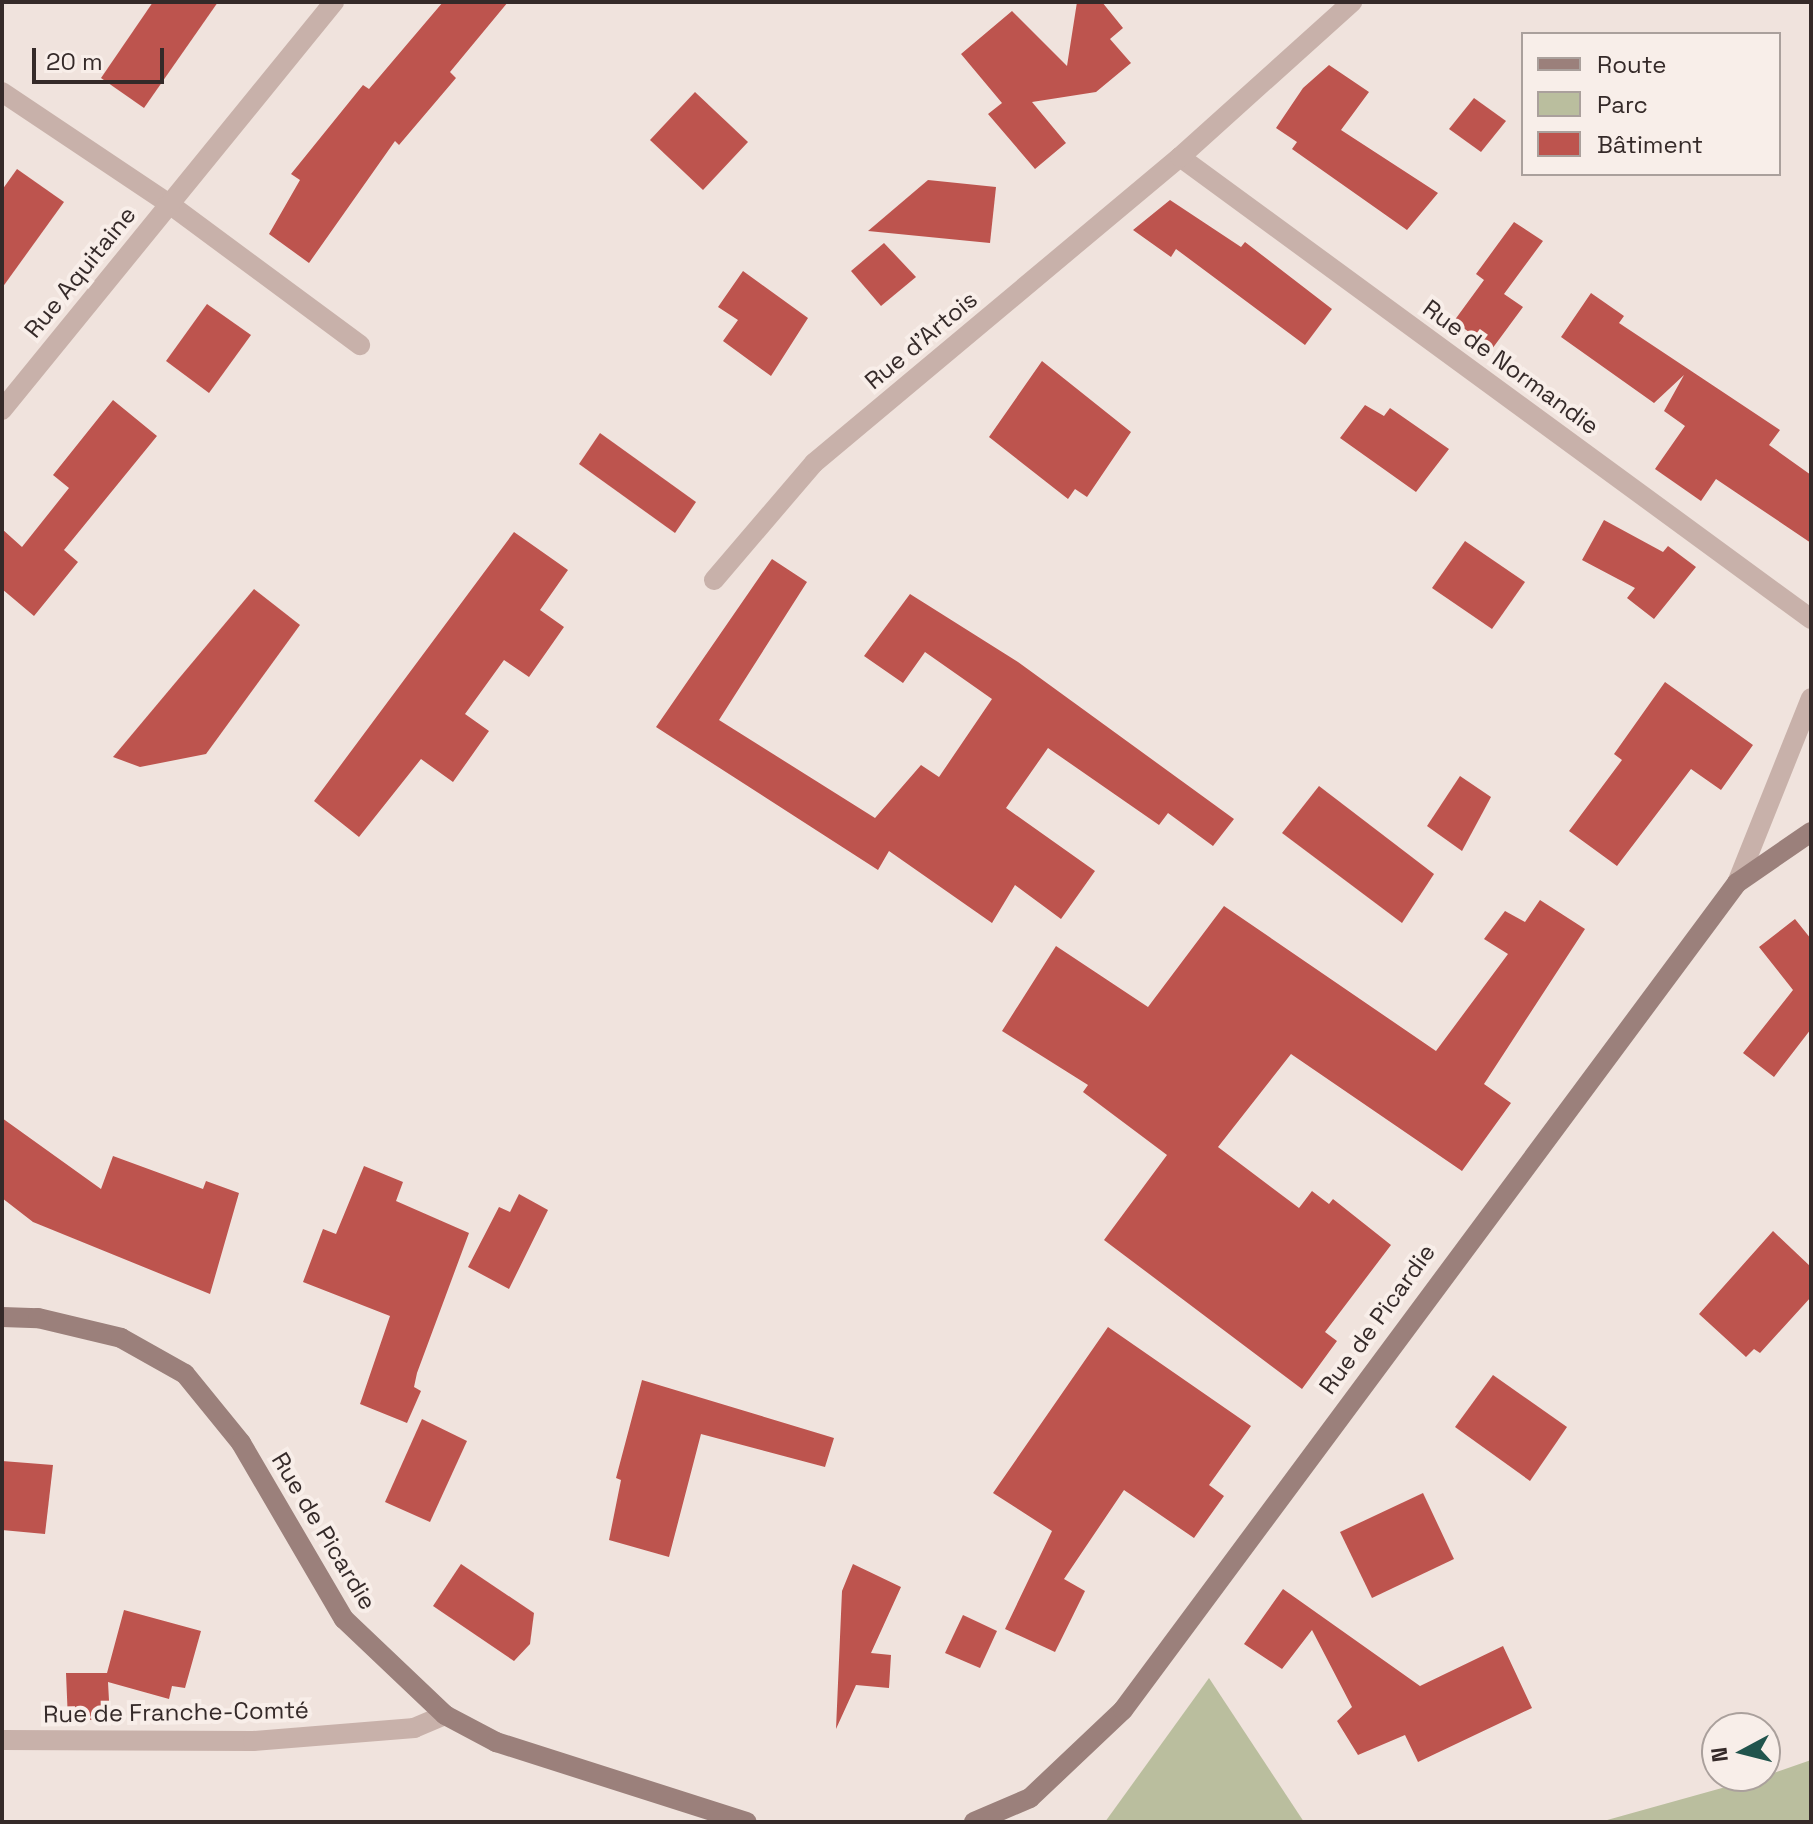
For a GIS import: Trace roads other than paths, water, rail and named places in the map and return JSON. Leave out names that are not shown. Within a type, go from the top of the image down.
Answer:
[{"type":"street","name":"Rue Aquitaine","points":[[2,410],[334,2]]},
{"type":"street","name":"Rue d'Artois","points":[[714,580],[814,463],[1180,157],[1352,2]]},
{"type":"street","name":"Rue Aquitaine","points":[[2,92],[168,203],[360,345]]},
{"type":"street","name":"Rue de Normandie","points":[[1180,157],[1811,619]]},
{"type":"street","points":[[1737,883],[1811,698]]},
{"type":"street","name":"Rue de Picardie","points":[[974,1822],[1030,1798],[1123,1710],[1737,883],[1811,832]]},
{"type":"street","name":"Rue de Picardie","points":[[2,1317],[38,1318],[121,1338],[185,1374],[241,1443],[344,1619],[445,1715],[496,1742],[747,1822]]},
{"type":"street","name":"Rue de Franche-Comté","points":[[2,1740],[253,1741],[414,1728],[445,1715]]}]
